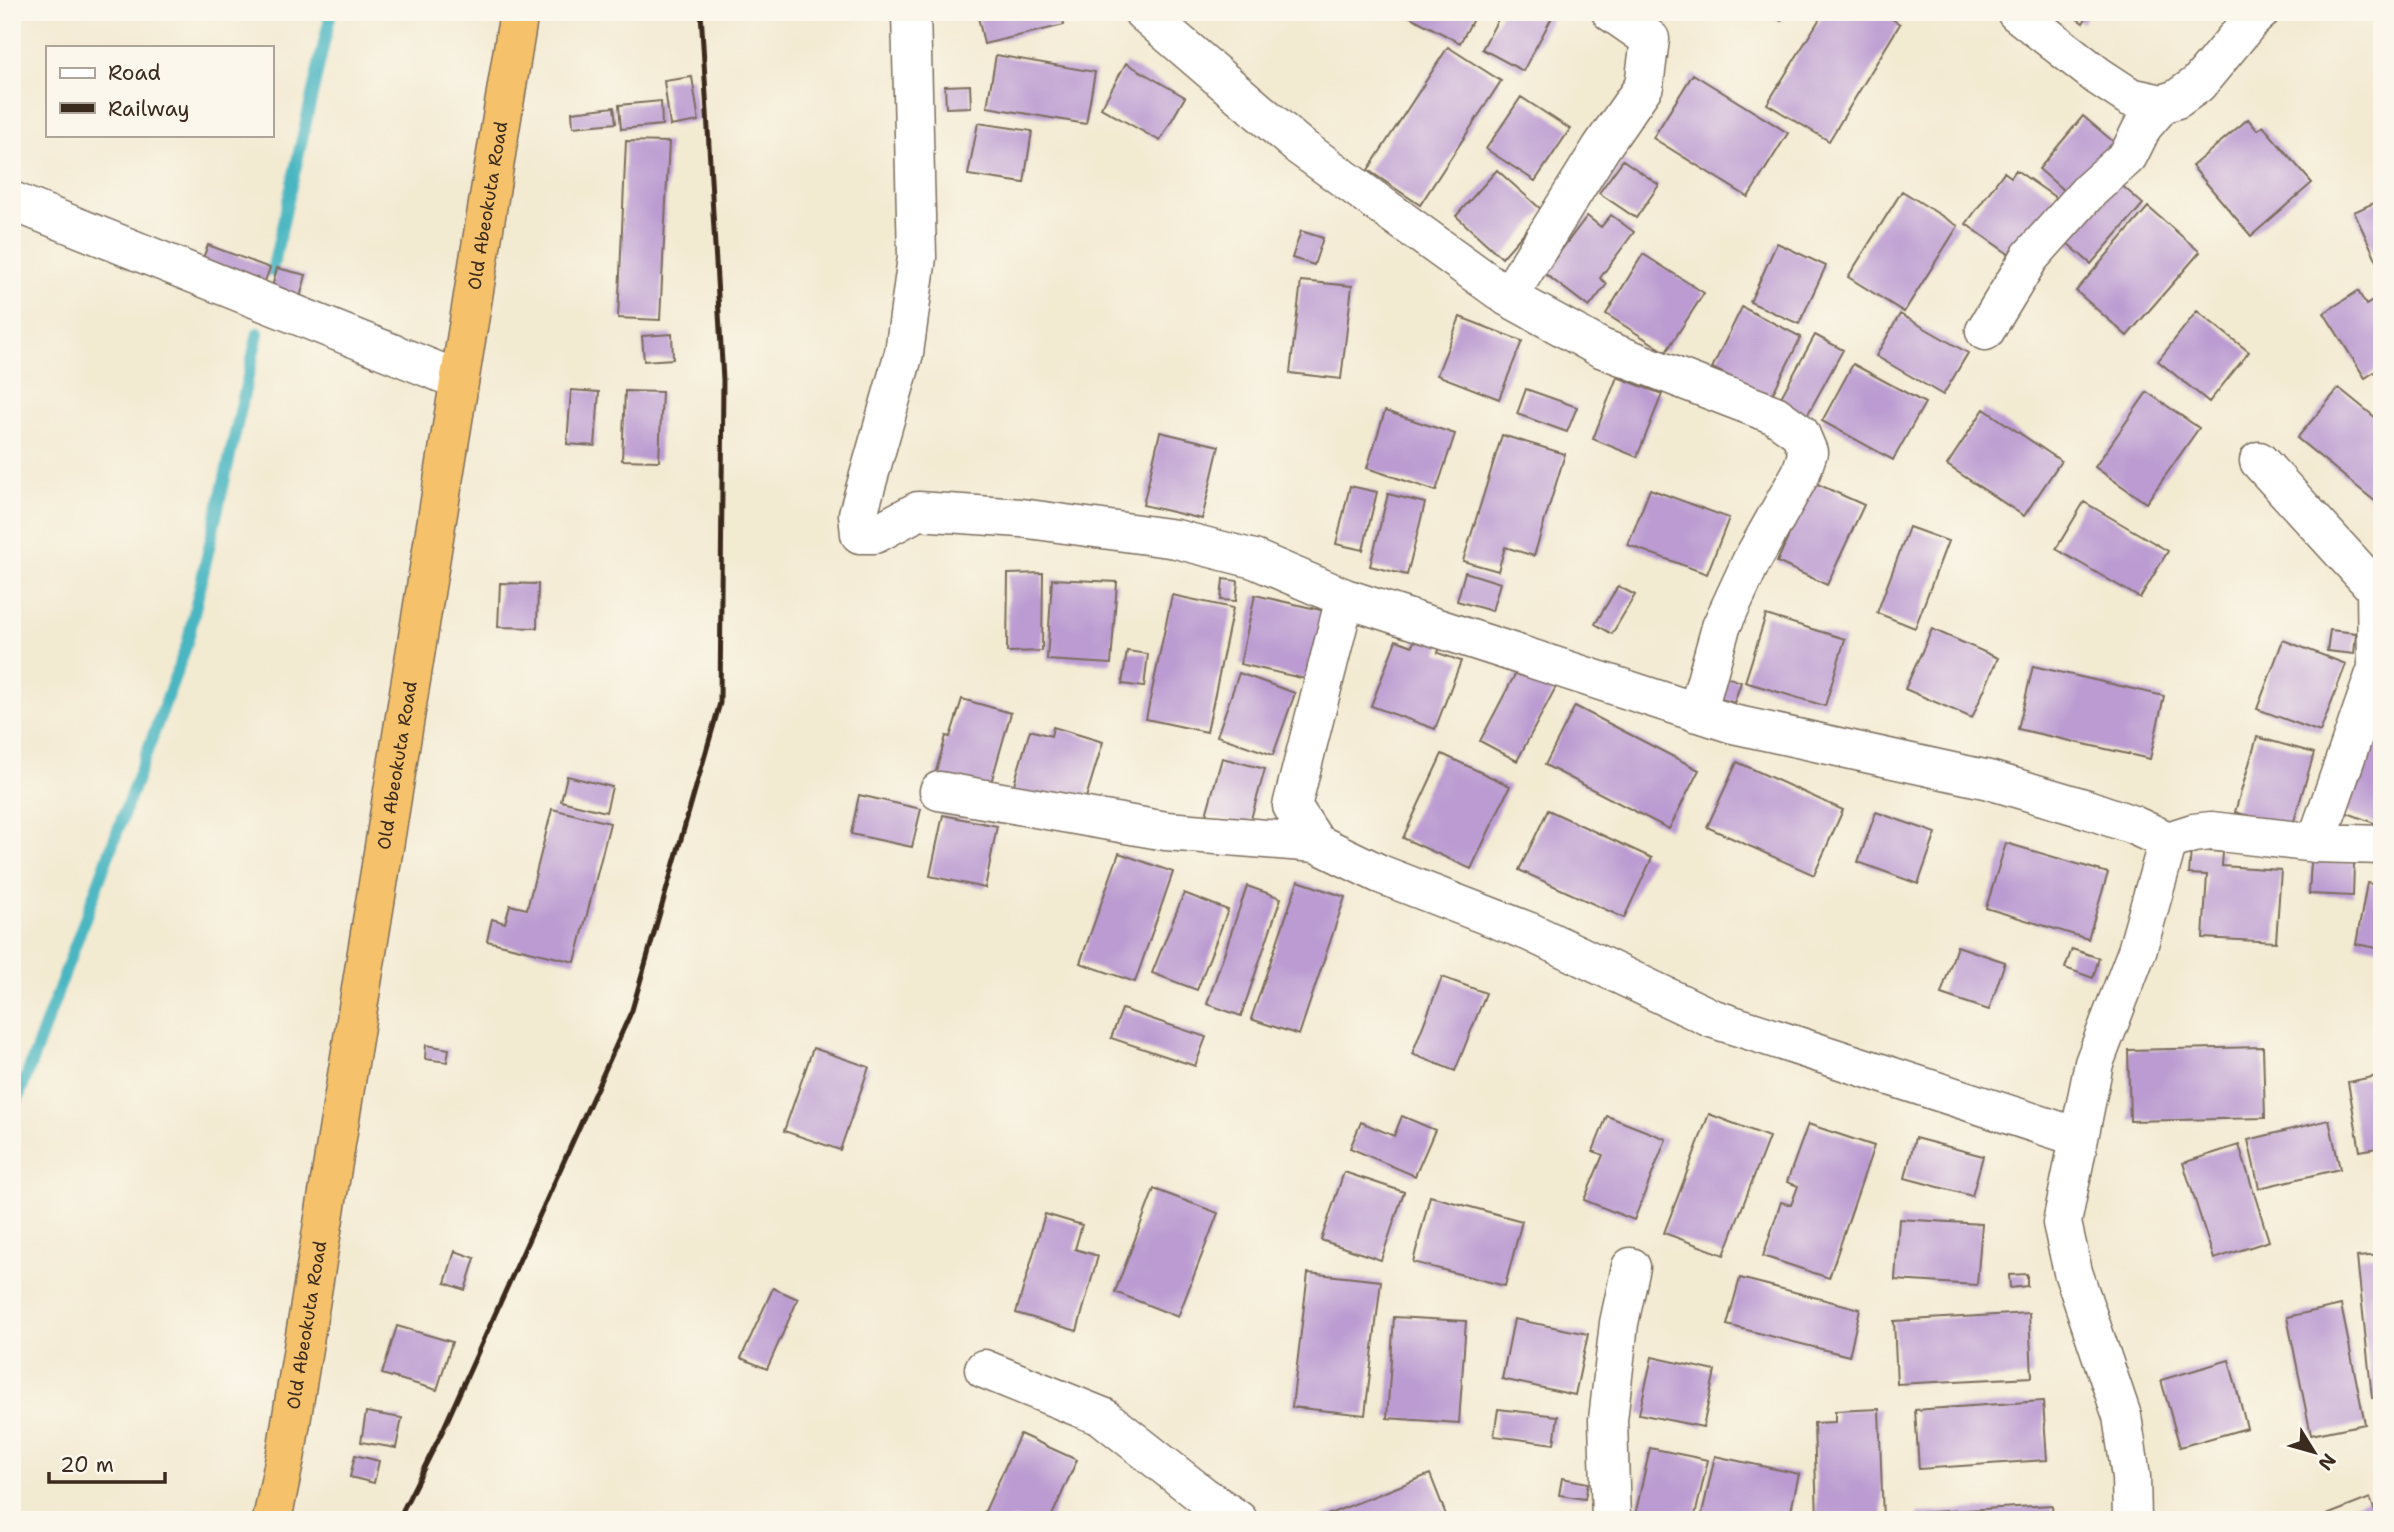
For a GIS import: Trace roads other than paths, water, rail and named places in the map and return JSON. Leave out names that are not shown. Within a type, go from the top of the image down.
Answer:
[{"type":"highway","name":"Old Abeokuta Road","points":[[272,1520],[290,1425],[519,12]]},
{"type":"street","points":[[911,12],[916,257],[904,353],[858,514],[860,534],[876,534],[918,511],[1021,518],[1176,539],[1254,559],[1345,598],[1756,731],[1989,780],[2088,809],[2168,841],[2193,833],[2211,831],[2316,843],[2382,845]]},
{"type":"street","points":[[1143,12],[1299,146],[1507,297],[1601,348],[1775,415],[1800,433],[1808,452],[1801,473],[1751,562],[1721,627],[1697,713]]},
{"type":"street","points":[[1507,297],[1601,148],[1644,86],[1650,39],[1611,12]]},
{"type":"street","points":[[2016,12],[2145,109]]},
{"type":"street","points":[[2145,109],[2177,99],[2198,84],[2260,12]]},
{"type":"street","points":[[1985,331],[2029,257],[2089,191],[2128,156],[2145,109]]},
{"type":"street","points":[[12,201],[459,380]]},
{"type":"street","points":[[2259,461],[2376,589],[2376,668],[2316,843]]},
{"type":"street","points":[[1316,843],[1292,806],[1345,598]]},
{"type":"street","points":[[939,791],[1166,831],[1316,843],[1380,874],[1531,932],[1711,1018],[2078,1137]]},
{"type":"street","points":[[2132,1520],[2131,1477],[2122,1416],[2073,1272],[2062,1223],[2094,1063],[2137,951],[2168,841]]},
{"type":"street","points":[[1611,1520],[1608,1420],[1619,1323],[1630,1267]]},
{"type":"street","points":[[984,1369],[1103,1417],[1238,1520]]},
{"type":"waterway","points":[[272,271],[331,12]]},
{"type":"waterway","points":[[12,1115],[187,644],[258,333]]},
{"type":"railway","points":[[398,1520],[442,1432],[632,1010],[720,703],[723,380],[701,12]]}]
